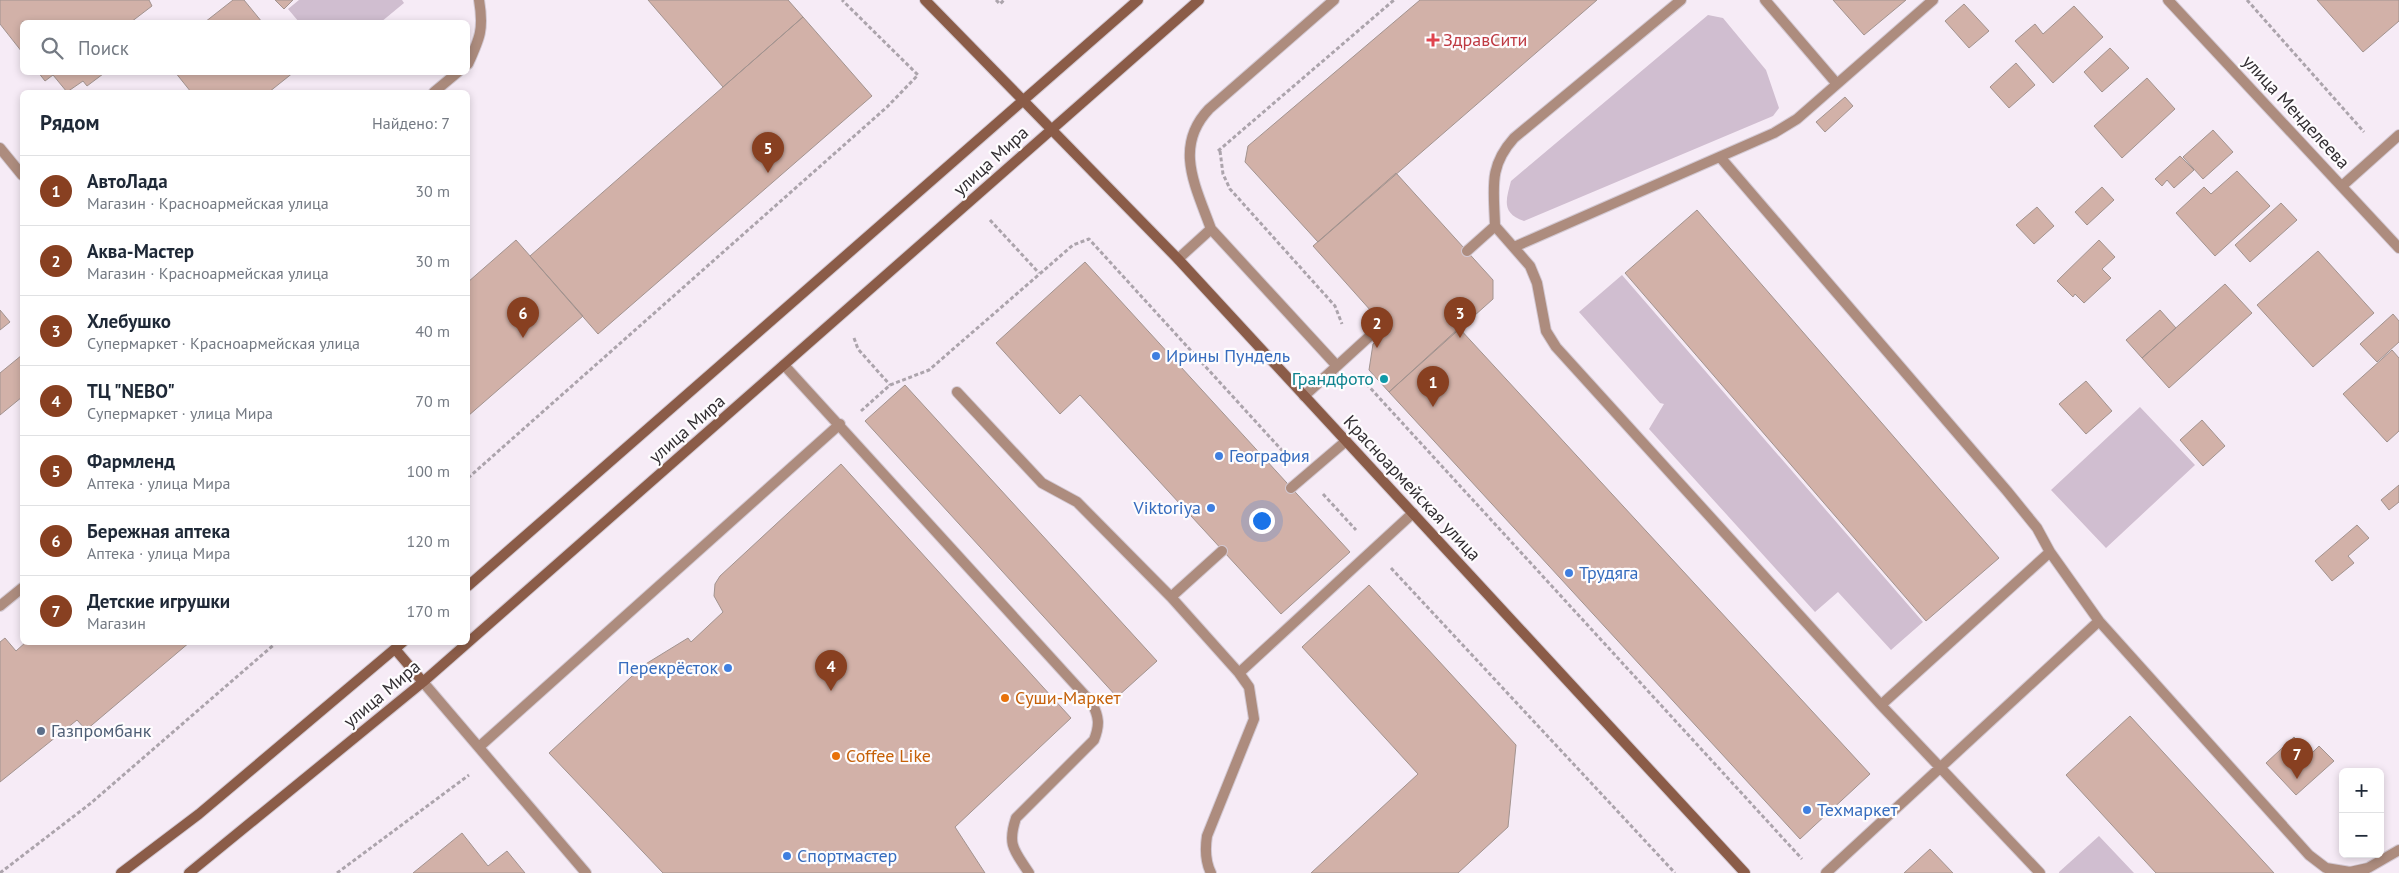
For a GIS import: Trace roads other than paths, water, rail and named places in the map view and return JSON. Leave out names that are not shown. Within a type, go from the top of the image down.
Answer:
[{"type":"main road","points":[[924,0],[1023,100]]},
{"type":"main road","name":"улица Мира","points":[[470,584],[1138,0]]},
{"type":"main road","name":"улица Мира","points":[[470,641],[1199,0]]},
{"type":"main road","name":"Красноармейская улица","points":[[1023,100],[1178,259],[1745,873]]},
{"type":"main road","name":"улица Мира","points":[[189,873],[423,682],[465,645]]},
{"type":"main road","points":[[399,646],[423,682]]},
{"type":"main road","name":"улица Мира","points":[[121,873],[199,814],[399,646]]},
{"type":"street","points":[[470,60],[481,37],[482,16],[479,0]]},
{"type":"street","points":[[1334,0],[1209,109],[1193,129],[1188,150],[1194,180],[1211,229],[1337,366]]},
{"type":"street","points":[[1681,0],[1514,138],[1504,149],[1495,166],[1495,226],[1530,266],[1537,283],[1546,331],[1556,347],[1881,705],[2040,873]]},
{"type":"street","points":[[1765,0],[1836,84]]},
{"type":"street","points":[[1514,247],[1774,133],[1797,118],[1933,0]]},
{"type":"street","name":"улица Менделеева","points":[[2168,0],[2399,248]]},
{"type":"street","points":[[436,90],[454,75]]},
{"type":"street","points":[[2342,186],[2399,135]]},
{"type":"street","points":[[0,148],[20,173]]},
{"type":"street","points":[[1720,157],[2006,491],[2036,528],[2050,552],[2100,622],[2309,855],[2326,868],[2350,872],[2368,868],[2399,850]]},
{"type":"street","points":[[1467,251],[1495,226]]},
{"type":"street","points":[[1178,259],[1211,229]]},
{"type":"street","points":[[1304,396],[1382,324]]},
{"type":"street","points":[[784,365],[840,424],[1092,704],[1098,717],[1098,729],[1094,740],[1016,818],[1011,834],[1014,849],[1029,873]]},
{"type":"street","points":[[957,392],[1042,483],[1077,502],[1170,596],[1240,673],[1249,688],[1254,720],[1207,836],[1205,849],[1207,866],[1211,873]]},
{"type":"street","points":[[479,747],[840,424]]},
{"type":"street","points":[[1291,488],[1346,441]]},
{"type":"street","points":[[1240,673],[1412,513]]},
{"type":"street","points":[[1170,596],[1222,551]]},
{"type":"street","points":[[1881,705],[2050,552]]},
{"type":"street","points":[[0,606],[20,590]]},
{"type":"street","points":[[1826,873],[2100,622]]},
{"type":"street","points":[[423,682],[586,873]]},
{"type":"place","name":"ЗдравСити","points":[[1433,40]]},
{"type":"place","name":"Фармленд","points":[[768,173]]},
{"type":"place","name":"Бережная аптека","points":[[523,338]]},
{"type":"place","name":"Хлебушко","points":[[1460,338]]},
{"type":"place","name":"Аква-Мастер","points":[[1377,348]]},
{"type":"place","name":"Ирины Пундель","points":[[1156,356]]},
{"type":"place","name":"Грандфото","points":[[1384,379]]},
{"type":"place","name":"АвтоЛада","points":[[1433,407]]},
{"type":"place","name":"География","points":[[1219,456]]},
{"type":"place","name":"Viktoriya","points":[[1211,508]]},
{"type":"place","name":"Трудяга","points":[[1569,573]]},
{"type":"place","name":"Перекрёсток","points":[[728,668]]},
{"type":"place","name":"ТЦ \"NEBO\"","points":[[831,691]]},
{"type":"place","name":"Суши-Маркет","points":[[1005,698]]},
{"type":"place","name":"Газпромбанк","points":[[41,731]]},
{"type":"place","name":"Coffee Like","points":[[836,756]]},
{"type":"place","name":"Детские игрушки","points":[[2297,779]]},
{"type":"place","name":"Техмаркет","points":[[1807,810]]},
{"type":"place","name":"Спортмастер","points":[[787,856]]}]
